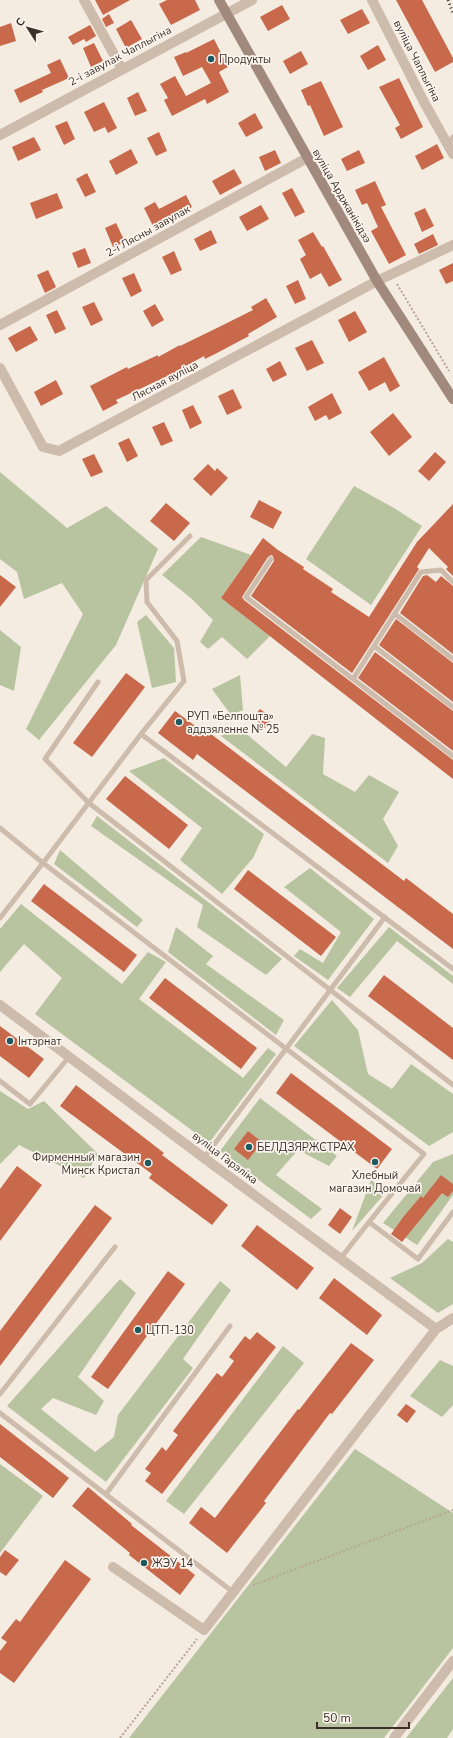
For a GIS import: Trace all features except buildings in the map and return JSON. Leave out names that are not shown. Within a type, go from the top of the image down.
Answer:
[{"type":"main road","name":"вуліца Арджанікідзэ","points":[[219,0],[377,281],[453,399]]},
{"type":"street","points":[[84,0],[122,69]]},
{"type":"street","name":"2-і завулак Чаплыгіна","points":[[0,134],[252,0]]},
{"type":"street","name":"вуліца Чаплыгіна","points":[[372,0],[425,104],[451,145]]},
{"type":"street","name":"2-і Лясны завулак","points":[[0,325],[307,158]]},
{"type":"street","name":"Лясная вуліца","points":[[0,368],[43,447],[59,451],[377,281],[453,245]]},
{"type":"street","name":"вуліца Гарэліка","points":[[0,1005],[69,1058],[436,1329]]},
{"type":"street","points":[[113,1567],[204,1630],[436,1329],[453,1318]]},
{"type":"street","points":[[394,1738],[453,1661]]},
{"type":"lane","points":[[0,918],[141,734],[184,681],[177,641],[147,602],[146,580],[190,536]]},
{"type":"lane","points":[[272,559],[246,598],[453,756]]},
{"type":"lane","points":[[353,679],[421,572],[441,570],[453,582]]},
{"type":"lane","points":[[395,614],[453,659]]},
{"type":"lane","points":[[374,646],[453,707]]},
{"type":"lane","points":[[98,682],[45,759],[89,803],[453,1085]]},
{"type":"lane","points":[[141,734],[453,969]]},
{"type":"lane","points":[[0,828],[43,863],[424,1154],[340,1259]]},
{"type":"lane","points":[[204,1158],[385,917]]},
{"type":"lane","points":[[0,1081],[30,1104],[69,1058]]},
{"type":"lane","points":[[369,1222],[418,1259],[453,1212]]},
{"type":"lane","points":[[0,1394],[115,1248]]},
{"type":"lane","points":[[106,1494],[230,1326]]},
{"type":"lane","points":[[0,1413],[233,1592]]},
{"type":"path","points":[[391,274],[453,377]]},
{"type":"path","points":[[233,1592],[453,1510]]},
{"type":"path","points":[[120,1738],[204,1630]]},
{"type":"green space","points":[[0,472],[67,528],[106,506],[158,549],[116,645],[39,740],[26,729],[83,614],[62,583],[24,599],[17,572],[0,559]]},
{"type":"green space","points":[[354,486],[394,508],[422,526],[371,605],[306,559]]},
{"type":"green space","points":[[201,537],[251,555],[221,598],[270,636],[247,659],[222,637],[208,649],[200,642],[213,620],[192,599],[162,575]]},
{"type":"green space","points":[[146,615],[174,648],[176,682],[152,688],[137,622]]},
{"type":"green space","points":[[0,630],[21,647],[14,691],[0,685]]},
{"type":"green space","points":[[240,675],[243,710],[231,715],[212,689]]},
{"type":"green space","points":[[237,726],[286,767],[312,734],[325,738],[323,774],[355,792],[369,775],[399,792],[383,819],[398,846],[388,863],[221,736]]},
{"type":"green space","points":[[164,758],[264,834],[253,858],[222,894],[180,860],[202,828],[129,771]]},
{"type":"green space","points":[[97,816],[282,959],[266,975],[197,927],[203,905],[91,826]]},
{"type":"green space","points":[[60,850],[143,920],[137,927],[54,864]]},
{"type":"green space","points":[[310,868],[374,919],[328,980],[294,956],[300,949],[323,963],[341,932],[284,887]]},
{"type":"green space","points":[[21,904],[122,984],[148,952],[166,962],[139,999],[243,1078],[268,1048],[276,1054],[209,1143],[35,1014],[62,978],[24,944],[0,972],[0,929]]},
{"type":"green space","points":[[176,927],[213,956],[206,964],[284,1020],[276,1035],[168,952]]},
{"type":"green space","points":[[389,927],[453,976],[453,984],[397,941],[350,997],[337,988]]},
{"type":"green space","points":[[332,1000],[358,1030],[368,1074],[392,1089],[411,1064],[453,1094],[453,1132],[429,1146],[294,1046]]},
{"type":"green space","points":[[0,1091],[28,1109],[44,1101],[98,1154],[84,1178],[19,1145],[0,1164]]},
{"type":"green space","points":[[260,1098],[337,1156],[329,1166],[298,1150],[276,1175],[322,1209],[311,1219],[220,1151]]},
{"type":"green space","points":[[453,1154],[453,1195],[417,1245],[383,1223],[433,1162]]},
{"type":"green space","points":[[371,1180],[387,1191],[352,1231]]},
{"type":"green space","points":[[448,1239],[453,1242],[453,1304],[438,1313],[390,1278],[422,1263]]},
{"type":"green space","points":[[120,1279],[136,1293],[78,1377],[104,1401],[96,1415],[53,1398],[41,1409],[95,1452],[114,1437],[118,1415],[220,1281],[231,1290],[183,1359],[193,1368],[106,1482],[7,1406]]},
{"type":"green space","points":[[283,1346],[304,1363],[184,1514],[166,1501]]},
{"type":"green space","points":[[440,1360],[453,1366],[453,1405],[442,1417],[410,1396]]},
{"type":"green space","points":[[355,1449],[453,1513],[453,1648],[384,1738],[129,1738]]},
{"type":"green space","points":[[0,1464],[43,1496],[0,1553]]},
{"type":"green space","points":[[453,1678],[453,1729],[447,1738],[406,1738]]},
{"type":"railway","points":[[448,0],[453,13]]},
{"type":"place","name":"Продукты","points":[[211,59]]},
{"type":"place","name":"РУП «Белпошта» аддзяленне № 25","points":[[179,722]]},
{"type":"place","name":"Інтэрнат","points":[[10,1041]]},
{"type":"place","name":"БЕЛДЗЯРЖСТРАХ","points":[[249,1147]]},
{"type":"place","name":"Хлебный магазин Домочай","points":[[375,1162]]},
{"type":"place","name":"Фирменный магазин Минск Кристал","points":[[148,1163]]},
{"type":"place","name":"ЦТП-130","points":[[138,1330]]},
{"type":"place","name":"ЖЭУ 14","points":[[144,1563]]}]
